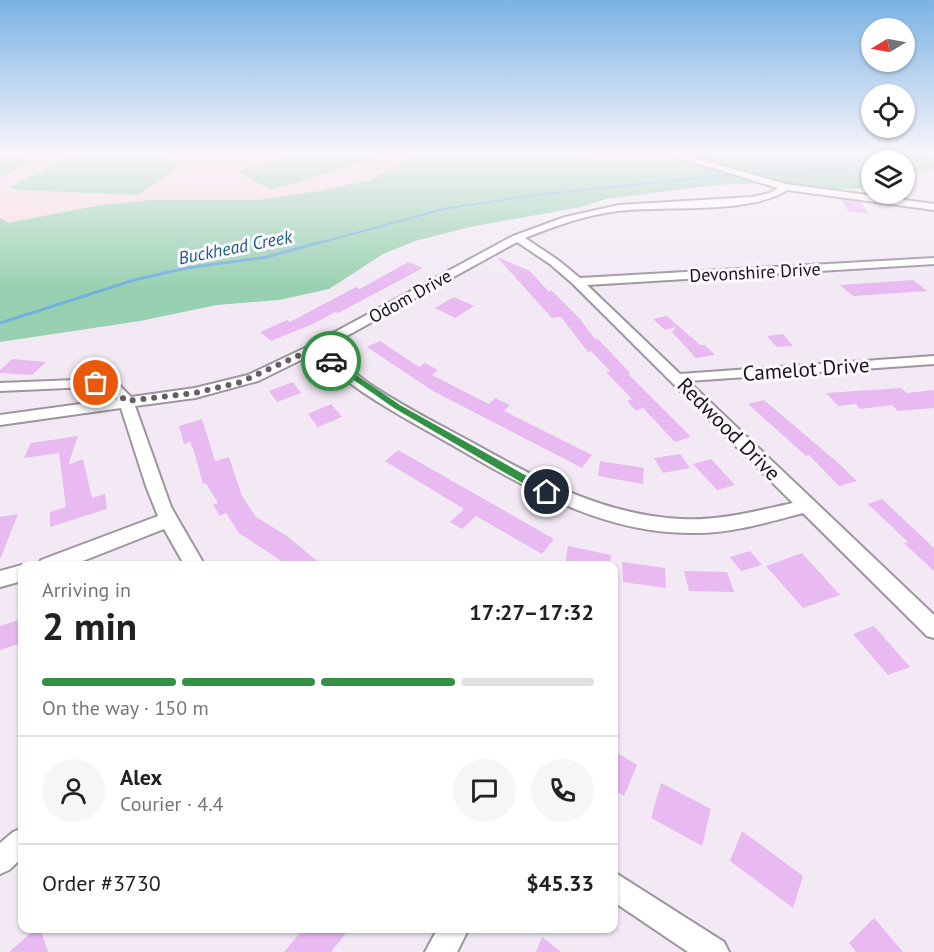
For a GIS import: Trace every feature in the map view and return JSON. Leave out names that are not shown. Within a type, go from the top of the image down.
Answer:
[{"type":"street","name":"Odom Drive","points":[[0,420],[195,393],[241,382],[315,348],[517,238],[568,219],[602,211],[759,198]]},
{"type":"street","points":[[870,198],[934,207]]},
{"type":"street","name":"Redwood Drive","points":[[517,238],[554,262],[577,282],[934,629]]},
{"type":"street","name":"Devonshire Drive","points":[[577,282],[934,261]]},
{"type":"street","points":[[315,348],[368,389],[547,492],[593,511],[652,524],[690,526],[731,524],[806,506]]},
{"type":"street","name":"Camelot Drive","points":[[677,378],[934,360]]},
{"type":"street","points":[[0,387],[96,383],[109,385],[126,401],[167,520],[182,548],[192,561]]},
{"type":"street","points":[[61,561],[167,520]]},
{"type":"street","points":[[0,579],[18,574]]},
{"type":"street","points":[[0,861],[18,844]]},
{"type":"street","points":[[618,889],[714,952]]},
{"type":"street","points":[[440,952],[452,933]]},
{"type":"shaded area","points":[[0,198],[269,198],[151,200],[8,223],[0,218]]},
{"type":"green space","points":[[611,198],[581,207],[470,227],[415,241],[383,254],[329,289],[279,300],[217,305],[140,321],[0,342],[0,218],[8,223],[101,205],[151,200]]},
{"type":"building","points":[[841,200],[860,202],[868,213],[849,212]]},
{"type":"building","points":[[497,257],[530,271],[549,292],[551,290],[580,319],[595,339],[598,339],[630,373],[628,374],[691,437],[675,442],[643,408],[636,411],[627,401],[632,399],[606,372],[610,371],[591,351],[588,352],[561,317],[552,318]]},
{"type":"building","points":[[408,262],[423,268],[338,313],[335,312],[271,341],[260,332],[287,320],[290,322],[356,287],[360,289]]},
{"type":"building","points":[[913,280],[927,291],[853,296],[840,285]]},
{"type":"building","points":[[454,297],[474,306],[455,318],[435,308]]},
{"type":"building","points":[[667,316],[715,355],[696,358],[672,332],[676,327],[665,330],[653,319]]},
{"type":"building","points":[[783,334],[793,346],[777,347],[767,336]]},
{"type":"building","points":[[380,341],[419,367],[425,363],[438,370],[432,375],[489,404],[495,398],[510,405],[504,411],[592,455],[582,468],[433,391],[367,347]]},
{"type":"building","points":[[12,359],[46,362],[32,375],[0,373],[0,370]]},
{"type":"building","points":[[293,382],[301,393],[277,402],[269,391]]},
{"type":"building","points":[[901,388],[907,393],[934,390],[934,408],[898,411],[892,405],[860,409],[856,404],[838,406],[826,393]]},
{"type":"building","points":[[764,400],[857,481],[839,486],[809,455],[806,456],[748,404]]},
{"type":"building","points":[[331,404],[342,417],[318,427],[308,414]]},
{"type":"building","points":[[202,419],[215,461],[229,457],[242,496],[256,517],[287,536],[317,561],[281,561],[239,533],[226,513],[220,516],[213,505],[218,503],[206,483],[203,484],[194,451],[190,442],[184,444],[179,426]]},
{"type":"building","points":[[78,436],[68,465],[83,459],[92,498],[105,494],[107,509],[50,527],[50,512],[66,507],[59,453],[24,458],[31,443]]},
{"type":"building","points":[[398,450],[554,539],[542,554],[476,516],[462,529],[450,522],[464,509],[385,461]]},
{"type":"building","points":[[680,454],[690,468],[663,473],[654,458]]},
{"type":"building","points":[[711,459],[735,485],[717,490],[693,464]]},
{"type":"building","points":[[600,461],[644,468],[643,484],[598,476]]},
{"type":"building","points":[[882,499],[934,548],[934,571],[904,543],[908,542],[868,504]]},
{"type":"building","points":[[18,514],[1,557],[0,557],[0,517]]},
{"type":"building","points":[[568,546],[611,555],[610,561],[566,561]]},
{"type":"building","points":[[750,551],[762,565],[741,571],[730,557]]},
{"type":"building","points":[[802,553],[840,595],[803,608],[766,566]]},
{"type":"building","points":[[622,562],[665,568],[666,588],[623,582]]},
{"type":"building","points":[[684,571],[727,572],[734,592],[689,591]]},
{"type":"building","points":[[18,620],[18,644],[0,650],[0,626]]},
{"type":"building","points":[[874,626],[910,667],[888,675],[853,634]]},
{"type":"building","points":[[618,753],[637,765],[624,796],[618,792]]},
{"type":"building","points":[[661,783],[711,809],[702,846],[651,818]]},
{"type":"building","points":[[742,831],[803,876],[793,908],[730,861]]},
{"type":"building","points":[[874,918],[903,952],[856,952],[849,943]]},
{"type":"building","points":[[31,933],[42,933],[48,952],[9,952]]},
{"type":"building","points":[[300,933],[346,933],[331,952],[284,952]]},
{"type":"building","points":[[542,937],[561,952],[536,952]]},
{"type":"waterway","name":"Buckhead Creek","points":[[315,244],[444,209],[512,198]]},
{"type":"waterway","name":"Buckhead Creek","points":[[0,323],[134,280],[187,268],[267,257],[321,242]]},
{"type":"way so far","points":[[96,383],[109,385],[126,401],[195,393],[241,382],[263,374],[315,348],[331,361]]},
{"type":"route","points":[[331,361],[368,389],[547,492]]}]
